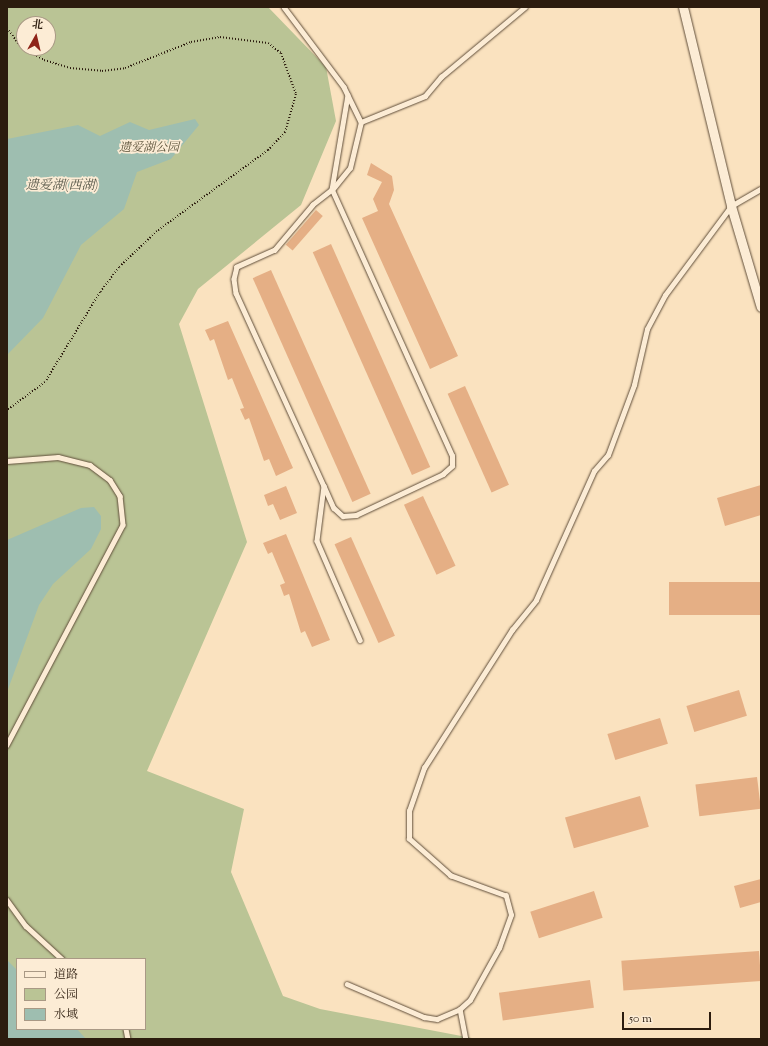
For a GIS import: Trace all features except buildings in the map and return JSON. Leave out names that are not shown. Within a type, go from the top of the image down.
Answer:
[{"type":"street","points":[[683,7],[732,206],[761,307]]},
{"type":"lane","points":[[284,7],[348,95],[361,122],[350,168],[332,190],[313,205],[275,250],[237,267],[234,279],[236,293],[334,508],[344,516],[356,515],[443,474],[452,466],[452,456],[332,190],[348,95]]},
{"type":"lane","points":[[361,122],[425,96],[441,77],[524,7]]},
{"type":"lane","points":[[347,984],[424,1017],[437,1019],[460,1009],[470,1000],[499,948],[511,915],[506,896],[451,876],[409,839],[409,811],[424,768],[512,630],[536,600],[594,471],[608,455],[634,385],[646,329],[665,295],[732,206],[761,189]]},
{"type":"lane","points":[[7,461],[58,457],[76,459],[90,465],[110,480],[120,496],[123,525],[7,745]]},
{"type":"lane","points":[[324,486],[317,541],[360,640]]},
{"type":"lane","points":[[7,900],[26,926],[61,958]]},
{"type":"lane","points":[[460,1009],[466,1039]]},
{"type":"path","points":[[7,28],[22,47],[44,60],[70,68],[102,71],[125,68],[191,42],[220,36],[268,43],[281,53],[296,94],[285,132],[268,150],[157,231],[119,266],[100,292],[45,382],[7,410]]},
{"type":"green space","name":"遗爱湖公园","points":[[7,7],[268,7],[326,67],[336,121],[301,205],[198,289],[179,324],[247,542],[147,771],[244,809],[231,872],[283,996],[320,1009],[477,1039],[7,1039]]},
{"type":"water","name":"遗爱湖(西湖)","points":[[195,119],[199,125],[171,159],[137,172],[124,209],[81,245],[43,318],[7,355],[7,139],[78,125],[100,136],[130,122],[149,130]]},
{"type":"water","points":[[94,507],[101,516],[101,529],[91,549],[53,584],[39,605],[7,692],[7,540],[81,508]]},
{"type":"water","points":[[7,960],[16,969],[16,1030],[78,1030],[86,1039],[7,1039]]}]
